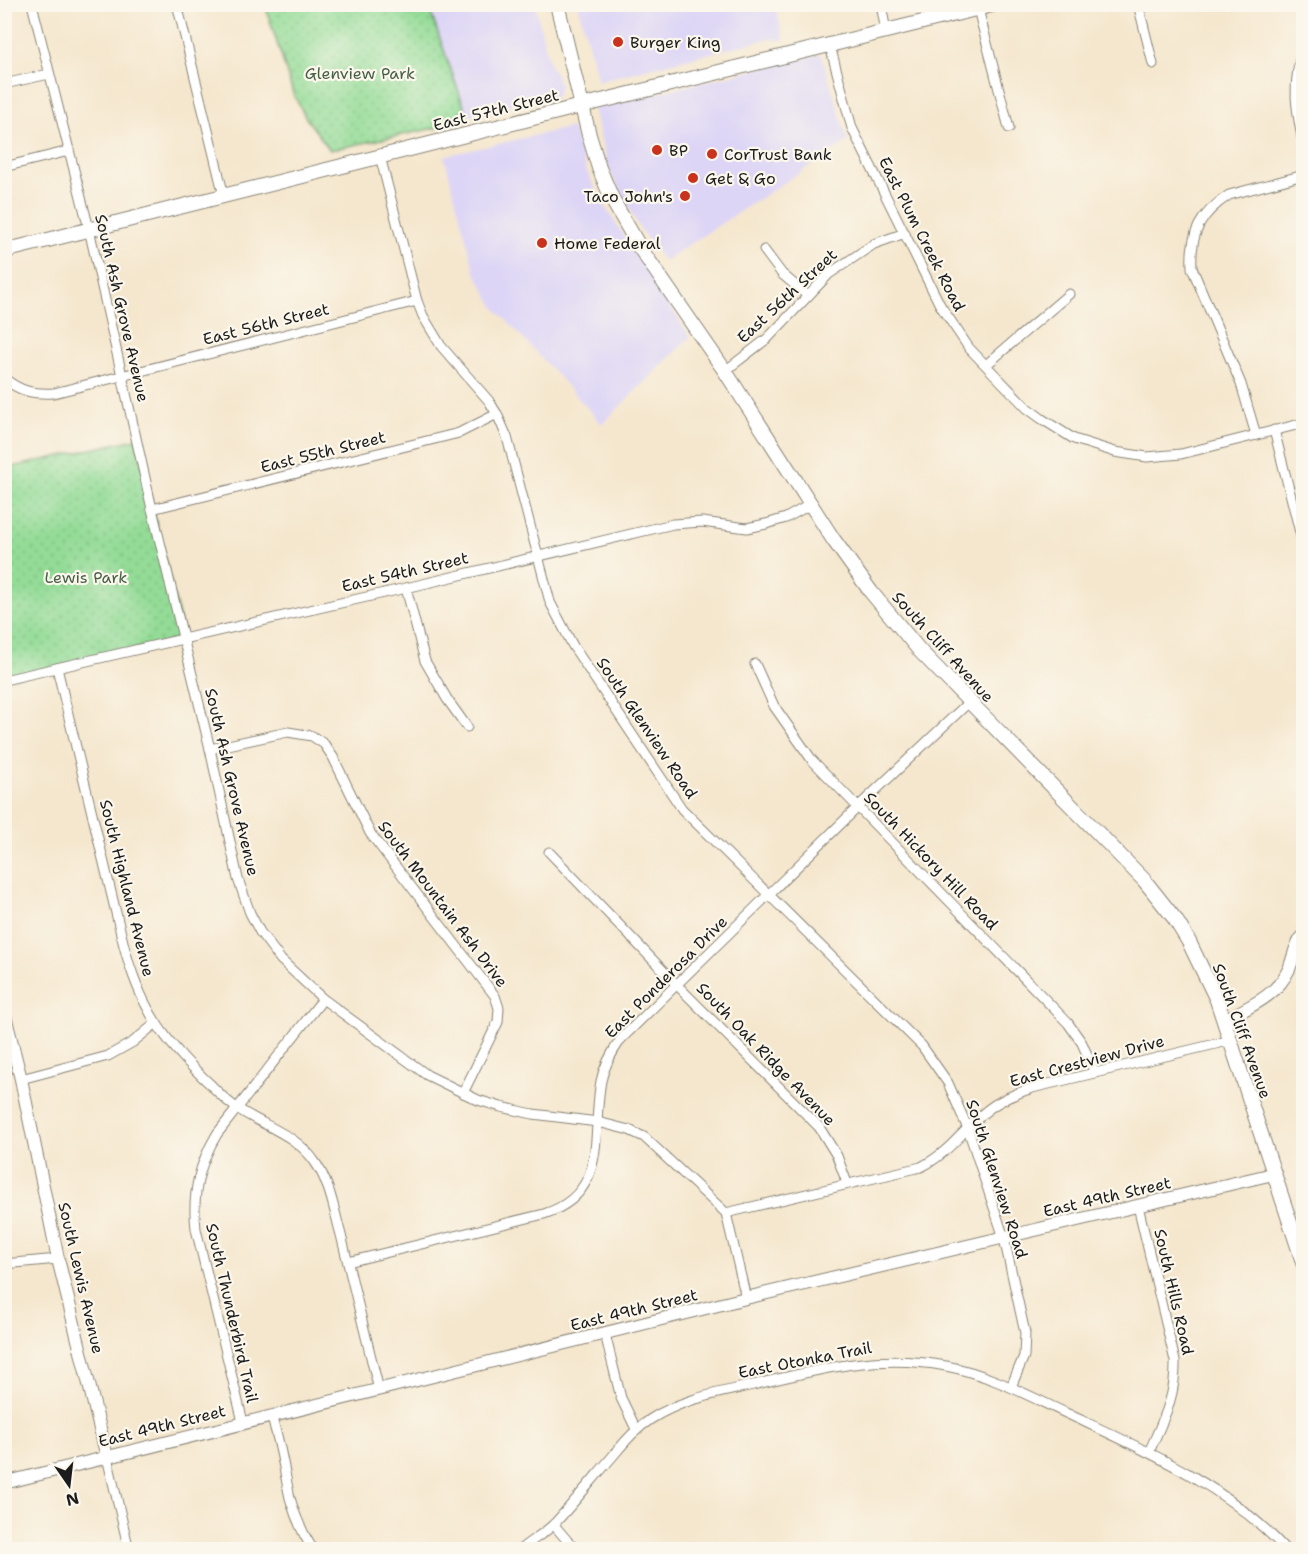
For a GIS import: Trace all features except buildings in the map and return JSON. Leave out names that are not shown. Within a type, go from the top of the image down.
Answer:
[{"type":"main road","name":"South Cliff Avenue","points":[[557,4],[581,106],[599,168],[622,217],[640,248],[725,371],[811,504],[871,592],[920,651],[1144,880],[1175,919],[1198,959],[1225,1020],[1304,1265]]},
{"type":"main road","name":"East 57th Street","points":[[4,251],[996,4]]},
{"type":"street","name":"South Ash Grove Avenue","points":[[32,4],[89,229],[238,879],[250,913],[260,932],[281,960],[322,999],[415,1068],[462,1094],[501,1107],[533,1114],[598,1122],[629,1130],[644,1137],[726,1213]]},
{"type":"street","points":[[177,4],[224,196]]},
{"type":"street","points":[[881,4],[886,32]]},
{"type":"street","points":[[1138,4],[1153,64]]},
{"type":"street","points":[[978,9],[1009,128]]},
{"type":"street","name":"East Plum Creek Road","points":[[830,46],[852,128],[940,305],[969,348],[1027,408],[1074,439],[1131,455],[1165,456],[1194,452],[1304,423]]},
{"type":"street","points":[[1303,146],[1295,105],[1298,63],[1304,48]]},
{"type":"street","points":[[4,84],[49,74]]},
{"type":"street","points":[[4,167],[69,151]]},
{"type":"street","name":"South Glenview Road","points":[[380,156],[417,301],[441,346],[489,401],[497,414],[507,437],[550,602],[573,646],[682,809],[931,1057],[948,1083],[968,1129],[1004,1238],[1025,1333],[1023,1356],[1011,1387]]},
{"type":"street","points":[[1256,435],[1241,384],[1192,268],[1191,248],[1198,228],[1208,212],[1224,198],[1304,175]]},
{"type":"street","name":"East 56th Street","points":[[725,371],[768,338],[829,274],[874,244],[905,233]]},
{"type":"street","points":[[764,250],[782,274],[808,296]]},
{"type":"street","points":[[986,365],[1069,294]]},
{"type":"street","name":"East 56th Street","points":[[4,378],[20,389],[39,394],[54,393],[417,301]]},
{"type":"street","name":"East 55th Street","points":[[152,509],[459,433],[497,414]]},
{"type":"street","points":[[1274,430],[1304,548]]},
{"type":"street","name":"East 54th Street","points":[[4,680],[674,524],[702,522],[747,528],[766,525],[786,518],[811,504]]},
{"type":"street","points":[[406,588],[425,661],[467,727]]},
{"type":"street","name":"South Hickory Hill Road","points":[[755,664],[774,706],[812,760],[1068,1023],[1082,1043],[1095,1072]]},
{"type":"street","name":"South Highland Avenue","points":[[57,668],[127,960],[141,998],[155,1024],[190,1066],[236,1108],[288,1136],[314,1160],[327,1186],[379,1390]]},
{"type":"street","name":"East Ponderosa Drive","points":[[348,1262],[544,1214],[565,1205],[582,1189],[590,1176],[595,1159],[602,1080],[614,1049],[621,1040],[858,807],[969,702]]},
{"type":"street","name":"South Mountain Ash Drive","points":[[210,749],[288,732],[312,736],[324,744],[333,757],[370,833],[495,996],[499,1008],[498,1022],[462,1094]]},
{"type":"street","name":"South Oak Ridge Avenue","points":[[549,852],[677,985],[819,1127],[837,1156],[847,1183]]},
{"type":"street","points":[[1225,1020],[1267,998],[1278,987],[1289,969],[1299,940],[1304,935]]},
{"type":"street","name":"South Thunderbird Trail","points":[[243,1422],[196,1229],[194,1213],[197,1182],[202,1164],[217,1134],[322,999]]},
{"type":"street","name":"South Lewis Avenue","points":[[4,1012],[21,1079],[58,1259],[129,1550]]},
{"type":"street","points":[[21,1079],[108,1056],[133,1042],[155,1024]]},
{"type":"street","name":"East Crestview Drive","points":[[726,1213],[921,1167],[944,1154],[992,1106],[1010,1096],[1095,1072],[1232,1040]]},
{"type":"street","name":"East 49th Street","points":[[4,1483],[746,1298],[1273,1174]]},
{"type":"street","name":"South Hills Road","points":[[1138,1206],[1175,1361],[1174,1391],[1149,1452]]},
{"type":"street","points":[[726,1213],[746,1298]]},
{"type":"street","points":[[4,1264],[58,1259]]},
{"type":"street","points":[[605,1334],[621,1398],[636,1429]]},
{"type":"street","name":"East Otonka Trail","points":[[520,1550],[554,1525],[636,1429],[671,1408],[704,1396],[856,1362],[911,1361],[946,1366],[1011,1387],[1149,1452],[1206,1483],[1255,1520],[1283,1548]]},
{"type":"street","name":"South Thunderbird Trail","points":[[271,1416],[278,1436],[291,1500],[312,1550]]},
{"type":"street","points":[[554,1525],[571,1545],[580,1550]]},
{"type":"shaded area","points":[[428,5],[535,5],[550,66],[560,86],[557,94],[553,99],[547,101],[536,99],[466,116]]},
{"type":"shaded area","points":[[578,5],[775,5],[784,40],[767,39],[598,81]]},
{"type":"shaded area","points":[[821,54],[848,141],[664,261],[640,229],[608,168],[593,108]]},
{"type":"shaded area","points":[[572,127],[588,174],[602,202],[690,337],[602,424],[495,308],[475,273],[444,156]]},
{"type":"green space","name":"Glenview Park","points":[[265,5],[428,5],[469,121],[330,150],[306,118],[293,93]]},
{"type":"green space","name":"Lewis Park","points":[[136,439],[184,638],[5,679],[4,469]]},
{"type":"place","name":"Burger King","points":[[618,42]]},
{"type":"place","name":"BP","points":[[657,150]]},
{"type":"place","name":"CorTrust Bank","points":[[712,154]]},
{"type":"place","name":"Get & Go","points":[[693,178]]},
{"type":"place","name":"Taco John's","points":[[685,196]]},
{"type":"place","name":"Home Federal","points":[[542,243]]}]
